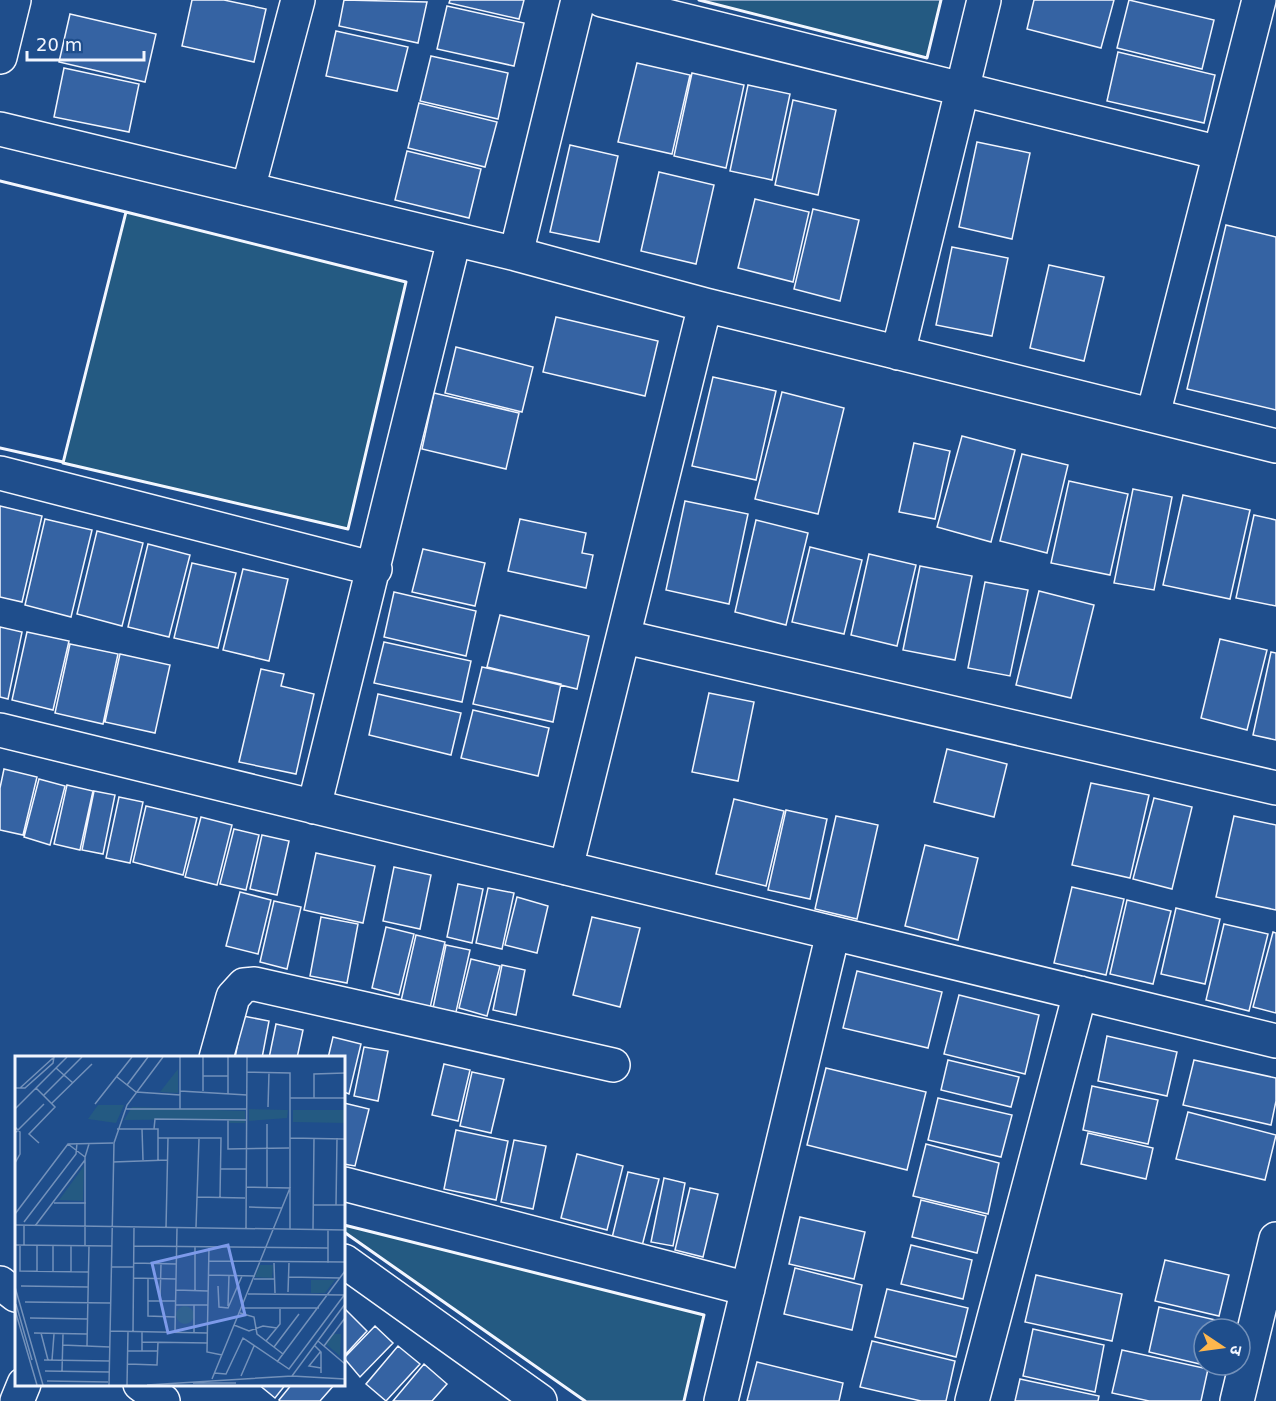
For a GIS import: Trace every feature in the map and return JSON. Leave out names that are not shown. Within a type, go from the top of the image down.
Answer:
[{"type":"street","points":[[0,57],[14,0]]},
{"type":"street","points":[[248,189],[298,0]]},
{"type":"street","points":[[516,254],[579,0]]},
{"type":"street","points":[[602,0],[961,87],[1220,153]]},
{"type":"street","points":[[898,352],[984,0]]},
{"type":"street","points":[[1153,415],[1259,0]]},
{"type":"street","points":[[0,129],[516,254],[705,305],[1276,446]]},
{"type":"street","points":[[314,807],[375,569],[454,240]]},
{"type":"street","points":[[566,868],[625,637],[705,305]]},
{"type":"street","points":[[0,473],[375,569]]},
{"type":"street","points":[[625,637],[1276,788]]},
{"type":"street","points":[[0,730],[1276,1041]]},
{"type":"street","points":[[721,1401],[833,933]]},
{"type":"street","points":[[217,1056],[233,997],[244,985],[255,984],[613,1065]]},
{"type":"street","points":[[972,1401],[1080,993]]},
{"type":"street","points":[[345,1184],[748,1289]]},
{"type":"street","points":[[1237,1401],[1276,1239]]},
{"type":"street","points":[[345,1262],[540,1401]]},
{"type":"street","points":[[0,1283],[15,1294]]},
{"type":"street","points":[[17,1401],[23,1386]]},
{"type":"street","points":[[126,1401],[130,1386]]},
{"type":"street","points":[[143,1386],[163,1401]]},
{"type":"shaded area","points":[[699,0],[941,0],[927,58]]},
{"type":"shaded area","points":[[126,212],[406,282],[348,529],[63,463]]},
{"type":"shaded area","points":[[345,1225],[704,1315],[684,1401],[585,1401],[345,1233]]},
{"type":"building","points":[[192,0],[224,0],[266,9],[254,62],[182,46]]},
{"type":"building","points":[[344,0],[427,2],[418,43],[339,26]]},
{"type":"building","points":[[450,0],[524,0],[519,19],[449,3]]},
{"type":"building","points":[[1034,0],[1114,0],[1101,48],[1027,29]]},
{"type":"building","points":[[1129,0],[1214,20],[1202,69],[1117,48]]},
{"type":"building","points":[[447,6],[524,23],[514,66],[437,49]]},
{"type":"building","points":[[70,14],[156,34],[145,82],[59,62]]},
{"type":"building","points":[[336,31],[408,47],[397,91],[326,76]]},
{"type":"building","points":[[1118,52],[1215,75],[1204,123],[1107,101]]},
{"type":"building","points":[[431,56],[508,73],[498,119],[420,101]]},
{"type":"building","points":[[637,63],[690,75],[672,154],[618,142]]},
{"type":"building","points":[[64,68],[139,84],[129,132],[54,117]]},
{"type":"building","points":[[692,73],[744,85],[726,168],[674,156]]},
{"type":"building","points":[[748,85],[790,94],[772,180],[730,171]]},
{"type":"building","points":[[793,100],[836,110],[818,195],[775,185]]},
{"type":"building","points":[[419,103],[497,122],[485,167],[408,148]]},
{"type":"building","points":[[977,142],[1030,153],[1012,239],[959,227]]},
{"type":"building","points":[[570,145],[618,156],[599,242],[550,232]]},
{"type":"building","points":[[407,151],[481,169],[469,218],[395,200]]},
{"type":"building","points":[[659,172],[714,185],[696,264],[641,251]]},
{"type":"building","points":[[755,199],[809,212],[793,282],[738,268]]},
{"type":"building","points":[[813,209],[859,220],[840,301],[794,289]]},
{"type":"building","points":[[1226,225],[1276,237],[1276,410],[1187,389]]},
{"type":"building","points":[[952,247],[1008,258],[992,336],[936,325]]},
{"type":"building","points":[[1049,265],[1104,277],[1084,361],[1030,348]]},
{"type":"building","points":[[556,317],[658,341],[645,396],[543,372]]},
{"type":"building","points":[[456,347],[533,367],[522,412],[445,393]]},
{"type":"building","points":[[713,377],[776,391],[756,480],[692,466]]},
{"type":"building","points":[[782,392],[844,408],[818,514],[755,499]]},
{"type":"building","points":[[434,393],[519,413],[506,469],[422,449]]},
{"type":"building","points":[[962,436],[1015,450],[991,542],[937,527]]},
{"type":"building","points":[[914,443],[950,451],[935,519],[899,512]]},
{"type":"building","points":[[1022,454],[1068,465],[1047,553],[1000,541]]},
{"type":"building","points":[[1069,481],[1128,494],[1110,575],[1051,563]]},
{"type":"building","points":[[1133,489],[1172,497],[1154,590],[1114,583]]},
{"type":"building","points":[[1183,495],[1250,510],[1230,599],[1163,585]]},
{"type":"building","points":[[685,501],[748,514],[729,604],[666,590]]},
{"type":"building","points":[[0,506],[42,516],[22,602],[0,597]]},
{"type":"building","points":[[1254,515],[1276,520],[1276,606],[1236,598]]},
{"type":"building","points":[[45,519],[92,530],[71,617],[25,605]]},
{"type":"building","points":[[520,519],[586,533],[582,553],[593,555],[586,588],[508,571]]},
{"type":"building","points":[[756,520],[808,533],[786,625],[735,612]]},
{"type":"building","points":[[97,531],[143,543],[122,626],[77,614]]},
{"type":"building","points":[[148,544],[190,555],[169,637],[128,627]]},
{"type":"building","points":[[810,547],[862,560],[844,634],[792,622]]},
{"type":"building","points":[[423,549],[485,563],[475,606],[412,592]]},
{"type":"building","points":[[869,554],[916,565],[897,646],[851,635]]},
{"type":"building","points":[[192,563],[236,573],[218,648],[174,638]]},
{"type":"building","points":[[920,566],[972,576],[955,660],[903,650]]},
{"type":"building","points":[[243,569],[288,579],[269,661],[223,650]]},
{"type":"building","points":[[985,582],[1028,590],[1010,676],[968,668]]},
{"type":"building","points":[[1039,591],[1094,605],[1071,698],[1016,685]]},
{"type":"building","points":[[394,592],[476,611],[466,656],[384,637]]},
{"type":"building","points":[[500,615],[589,636],[577,689],[487,667]]},
{"type":"building","points":[[0,627],[22,632],[8,699],[0,697]]},
{"type":"building","points":[[27,632],[69,641],[53,710],[12,700]]},
{"type":"building","points":[[1220,639],[1267,650],[1247,730],[1201,718]]},
{"type":"building","points":[[384,642],[471,661],[462,702],[374,683]]},
{"type":"building","points":[[70,644],[118,654],[103,724],[55,713]]},
{"type":"building","points":[[1271,652],[1276,653],[1276,740],[1253,735]]},
{"type":"building","points":[[120,654],[170,665],[155,733],[105,722]]},
{"type":"building","points":[[482,667],[561,684],[553,722],[473,704]]},
{"type":"building","points":[[261,669],[284,674],[281,686],[314,694],[296,774],[239,762]]},
{"type":"building","points":[[709,693],[754,702],[738,781],[692,772]]},
{"type":"building","points":[[378,694],[461,713],[451,755],[369,735]]},
{"type":"building","points":[[473,710],[549,728],[538,776],[461,758]]},
{"type":"building","points":[[947,749],[1007,764],[994,817],[934,802]]},
{"type":"building","points":[[4,769],[37,777],[23,835],[0,830],[0,788]]},
{"type":"building","points":[[39,779],[65,786],[50,845],[24,837]]},
{"type":"building","points":[[1091,783],[1149,795],[1130,878],[1072,865]]},
{"type":"building","points":[[67,785],[93,791],[80,850],[54,844]]},
{"type":"building","points":[[94,791],[115,795],[103,854],[82,850]]},
{"type":"building","points":[[119,797],[143,802],[130,863],[106,858]]},
{"type":"building","points":[[1154,798],[1192,807],[1172,889],[1133,879]]},
{"type":"building","points":[[734,799],[784,811],[766,886],[716,874]]},
{"type":"building","points":[[146,806],[197,818],[183,875],[133,862]]},
{"type":"building","points":[[786,810],[827,819],[810,899],[768,890]]},
{"type":"building","points":[[836,816],[878,825],[857,919],[815,909]]},
{"type":"building","points":[[1234,816],[1276,825],[1276,910],[1216,897]]},
{"type":"building","points":[[201,817],[232,825],[217,885],[185,877]]},
{"type":"building","points":[[234,829],[259,835],[246,890],[220,884]]},
{"type":"building","points":[[262,835],[289,841],[277,895],[250,889]]},
{"type":"building","points":[[925,845],[978,858],[958,940],[905,926]]},
{"type":"building","points":[[316,853],[375,866],[363,923],[304,910]]},
{"type":"building","points":[[394,867],[431,875],[420,929],[383,921]]},
{"type":"building","points":[[458,884],[483,889],[472,943],[447,937]]},
{"type":"building","points":[[1072,887],[1124,899],[1106,975],[1054,963]]},
{"type":"building","points":[[488,888],[514,893],[502,949],[476,943]]},
{"type":"building","points":[[240,892],[271,900],[258,954],[226,946]]},
{"type":"building","points":[[517,897],[548,906],[537,953],[505,945]]},
{"type":"building","points":[[1127,900],[1171,911],[1153,984],[1110,974]]},
{"type":"building","points":[[274,901],[301,907],[287,969],[260,962]]},
{"type":"building","points":[[1176,908],[1220,919],[1205,984],[1161,974]]},
{"type":"building","points":[[321,917],[358,924],[347,983],[310,976]]},
{"type":"building","points":[[592,917],[640,928],[620,1007],[573,995]]},
{"type":"building","points":[[1224,924],[1268,934],[1249,1011],[1206,1000]]},
{"type":"building","points":[[386,927],[414,934],[399,995],[372,988]]},
{"type":"building","points":[[1273,932],[1276,933],[1276,1013],[1253,1007]]},
{"type":"building","points":[[416,935],[445,942],[430,1008],[401,1001]]},
{"type":"building","points":[[446,945],[470,950],[456,1012],[433,1008]]},
{"type":"building","points":[[471,959],[500,966],[487,1016],[459,1008]]},
{"type":"building","points":[[502,965],[525,970],[516,1015],[493,1010]]},
{"type":"building","points":[[857,971],[942,992],[928,1048],[843,1028]]},
{"type":"building","points":[[959,995],[1039,1015],[1025,1074],[944,1054]]},
{"type":"building","points":[[243,1016],[269,1021],[262,1056],[235,1056]]},
{"type":"building","points":[[276,1024],[303,1030],[297,1056],[269,1056]]},
{"type":"building","points":[[1107,1036],[1177,1052],[1167,1096],[1098,1081]]},
{"type":"building","points":[[333,1037],[361,1044],[349,1094],[345,1092],[345,1056],[328,1056]]},
{"type":"building","points":[[364,1047],[388,1051],[378,1101],[354,1096]]},
{"type":"building","points":[[948,1060],[1019,1077],[1011,1107],[941,1090]]},
{"type":"building","points":[[1194,1060],[1276,1078],[1276,1101],[1271,1125],[1183,1105]]},
{"type":"building","points":[[444,1064],[470,1070],[458,1121],[432,1115]]},
{"type":"building","points":[[826,1068],[926,1092],[907,1170],[807,1145]]},
{"type":"building","points":[[472,1072],[504,1079],[491,1133],[460,1126]]},
{"type":"building","points":[[1092,1086],[1158,1100],[1148,1144],[1083,1130]]},
{"type":"building","points":[[938,1098],[1012,1115],[1001,1157],[928,1140]]},
{"type":"building","points":[[345,1103],[369,1109],[355,1166],[345,1164]]},
{"type":"building","points":[[1188,1112],[1276,1135],[1265,1180],[1176,1159]]},
{"type":"building","points":[[456,1130],[508,1141],[496,1200],[444,1189]]},
{"type":"building","points":[[1088,1133],[1153,1148],[1146,1179],[1081,1164]]},
{"type":"building","points":[[514,1140],[546,1146],[533,1209],[501,1202]]},
{"type":"building","points":[[926,1144],[999,1163],[988,1214],[913,1196]]},
{"type":"building","points":[[577,1154],[623,1166],[607,1230],[561,1218]]},
{"type":"building","points":[[628,1172],[659,1179],[641,1250],[611,1242]]},
{"type":"building","points":[[664,1178],[685,1183],[673,1246],[651,1242]]},
{"type":"building","points":[[690,1188],[718,1194],[703,1257],[675,1250]]},
{"type":"building","points":[[921,1200],[986,1216],[977,1253],[912,1237]]},
{"type":"building","points":[[800,1217],[865,1232],[854,1279],[789,1264]]},
{"type":"building","points":[[911,1245],[972,1260],[963,1299],[901,1284]]},
{"type":"building","points":[[1165,1260],[1229,1275],[1219,1316],[1155,1301]]},
{"type":"building","points":[[795,1268],[862,1285],[852,1330],[784,1314]]},
{"type":"building","points":[[1036,1275],[1122,1294],[1112,1341],[1025,1322]]},
{"type":"building","points":[[887,1289],[968,1308],[956,1357],[875,1337]]},
{"type":"building","points":[[1159,1307],[1203,1317],[1192,1317],[1192,1362],[1149,1352]]},
{"type":"building","points":[[345,1311],[367,1331],[345,1355]]},
{"type":"building","points":[[375,1326],[393,1343],[360,1377],[345,1357]]},
{"type":"building","points":[[1033,1329],[1104,1345],[1095,1392],[1023,1376]]},
{"type":"building","points":[[872,1341],[955,1361],[946,1401],[921,1401],[860,1387]]},
{"type":"building","points":[[398,1346],[420,1364],[386,1401],[366,1384]]},
{"type":"building","points":[[1122,1350],[1192,1365],[1192,1377],[1206,1377],[1201,1401],[1149,1401],[1112,1393]]},
{"type":"building","points":[[757,1362],[843,1383],[839,1401],[747,1401]]},
{"type":"building","points":[[424,1364],[447,1384],[432,1401],[393,1401]]},
{"type":"building","points":[[1020,1379],[1099,1396],[1098,1401],[1015,1401]]},
{"type":"building","points":[[260,1386],[284,1386],[275,1398]]},
{"type":"building","points":[[290,1386],[333,1386],[320,1401],[279,1400]]},
{"type":"wall","points":[[699,0],[927,58],[941,0]]},
{"type":"wall","points":[[0,181],[126,212]]},
{"type":"wall","points":[[126,212],[406,282],[348,529],[63,463],[126,212]]},
{"type":"wall","points":[[0,448],[63,462]]},
{"type":"wall","points":[[345,1225],[704,1315],[684,1401]]},
{"type":"wall","points":[[345,1233],[585,1401]]}]
